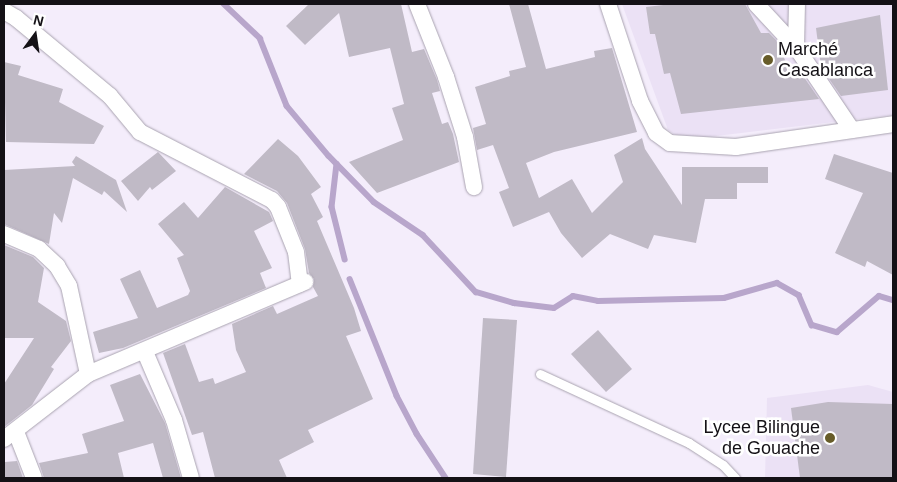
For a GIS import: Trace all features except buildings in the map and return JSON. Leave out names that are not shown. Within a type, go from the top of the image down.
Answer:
[{"type":"street","points":[[416,4],[463,129],[474,187]]},
{"type":"street","points":[[608,4],[640,102],[656,133],[670,143],[736,147],[893,124]]},
{"type":"street","points":[[756,4],[796,47],[852,130]]},
{"type":"street","points":[[796,47],[797,4]]},
{"type":"street","points":[[4,11],[16,18],[110,96],[140,132],[272,200],[278,207],[296,252],[303,283],[145,352],[88,374],[10,436],[34,478]]},
{"type":"street","points":[[4,234],[39,249],[57,266],[70,286],[88,374]]},
{"type":"street","points":[[145,352],[174,420],[192,478]]},
{"type":"lane","points":[[540,374],[689,443],[723,465],[735,478]]},
{"type":"shaded area","name":"Marché Casablanca","points":[[622,4],[893,4],[893,115],[683,140],[668,130]]},
{"type":"shaded area","name":"Lycee Bilingue de Gouache","points":[[868,385],[893,392],[893,478],[765,478],[767,398]]},
{"type":"waterway","points":[[224,4],[260,38],[287,106],[329,156],[374,202],[423,235],[476,292],[514,303],[554,308],[573,296],[598,301],[724,298],[777,283],[799,295],[812,325],[837,332],[879,296],[893,300]]},
{"type":"waterway","points":[[337,164],[332,207],[345,259]]},
{"type":"waterway","points":[[350,279],[397,396],[417,434],[446,478]]},
{"type":"place","name":"Marché Casablanca","points":[[768,60]]},
{"type":"place","name":"Lycee Bilingue de Gouache","points":[[830,438]]}]
